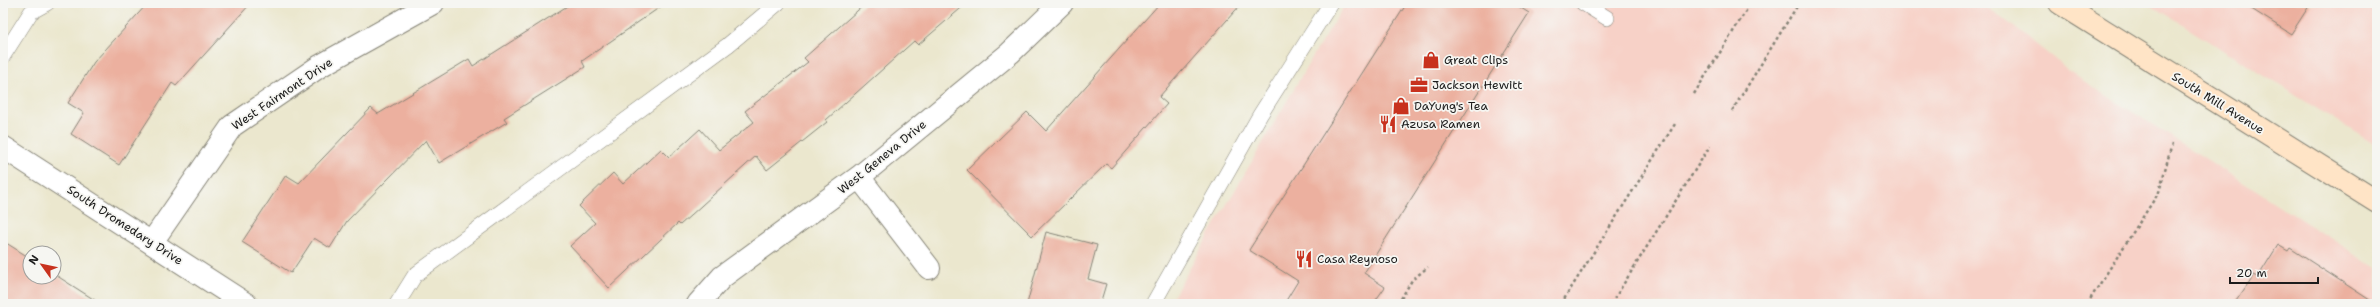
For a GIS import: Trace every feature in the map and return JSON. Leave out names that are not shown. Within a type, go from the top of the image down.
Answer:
[{"type":"main road","name":"South Mill Avenue","points":[[2060,3],[2377,202]]},
{"type":"street","name":"West Fairmont Drive","points":[[152,242],[232,126],[320,66],[433,3]]},
{"type":"street","name":"West Geneva Drive","points":[[698,304],[722,277],[859,177],[1010,53],[1062,3]]},
{"type":"street","name":"South Dromedary Drive","points":[[3,147],[246,304]]},
{"type":"street","points":[[859,177],[929,268]]},
{"type":"lane","points":[[3,56],[31,12],[47,3]]},
{"type":"lane","points":[[397,304],[415,275],[728,45],[778,3]]},
{"type":"lane","points":[[1153,304],[1260,115],[1331,3]]},
{"type":"lane","points":[[1583,3],[1607,18]]},
{"type":"path","points":[[1694,94],[1752,3]]},
{"type":"path","points":[[1732,111],[1799,3]]},
{"type":"path","points":[[1561,304],[1675,124]]},
{"type":"path","points":[[2087,304],[2159,192],[2172,144]]},
{"type":"path","points":[[1611,304],[1710,146]]},
{"type":"path","points":[[1398,304],[1412,280],[1428,267]]},
{"type":"shaded area","points":[[1346,3],[1980,3],[2000,16],[2076,76],[2377,268],[2377,304],[1169,304],[1316,51]]},
{"type":"shaded area","points":[[2147,3],[2377,3],[2377,146]]},
{"type":"building","points":[[148,3],[251,3],[176,86],[172,83],[119,165],[71,134],[84,113],[68,103],[94,62]]},
{"type":"building","points":[[572,3],[666,3],[582,61],[585,67],[504,118],[507,122],[439,163],[426,140],[347,221],[330,248],[314,238],[291,273],[242,242],[286,175],[299,183],[371,108],[378,114],[469,59],[473,66]]},
{"type":"building","points":[[866,3],[967,3],[918,45],[914,41],[826,120],[827,122],[767,170],[756,156],[680,225],[678,223],[609,288],[570,246],[595,223],[579,206],[613,173],[623,184],[661,149],[669,157],[700,129],[719,150],[754,122],[745,111],[808,62],[804,58]]},
{"type":"building","points":[[1160,3],[1242,3],[1159,97],[1167,104],[1111,168],[1106,164],[1032,236],[967,170],[1027,112],[1046,131]]},
{"type":"building","points":[[1407,3],[1513,3],[1529,13],[1364,273],[1385,287],[1373,304],[1284,304],[1298,281],[1249,250]]},
{"type":"building","points":[[2242,3],[2311,3],[2291,34]]},
{"type":"building","points":[[1046,232],[1097,245],[1088,279],[1106,284],[1100,304],[1027,304]]},
{"type":"building","points":[[3,241],[22,253],[22,285],[62,285],[62,279],[101,304],[3,304]]},
{"type":"building","points":[[2278,245],[2288,251],[2290,248],[2376,304],[2234,304],[2254,275],[2258,277]]},
{"type":"place","name":"Great Clips","points":[[1431,60]]},
{"type":"place","name":"Jackson Hewitt","points":[[1419,85]]},
{"type":"place","name":"DaYung's Tea","points":[[1401,106]]},
{"type":"place","name":"Azusa Ramen","points":[[1388,124]]},
{"type":"place","name":"Casa Reynoso","points":[[1304,259]]}]
